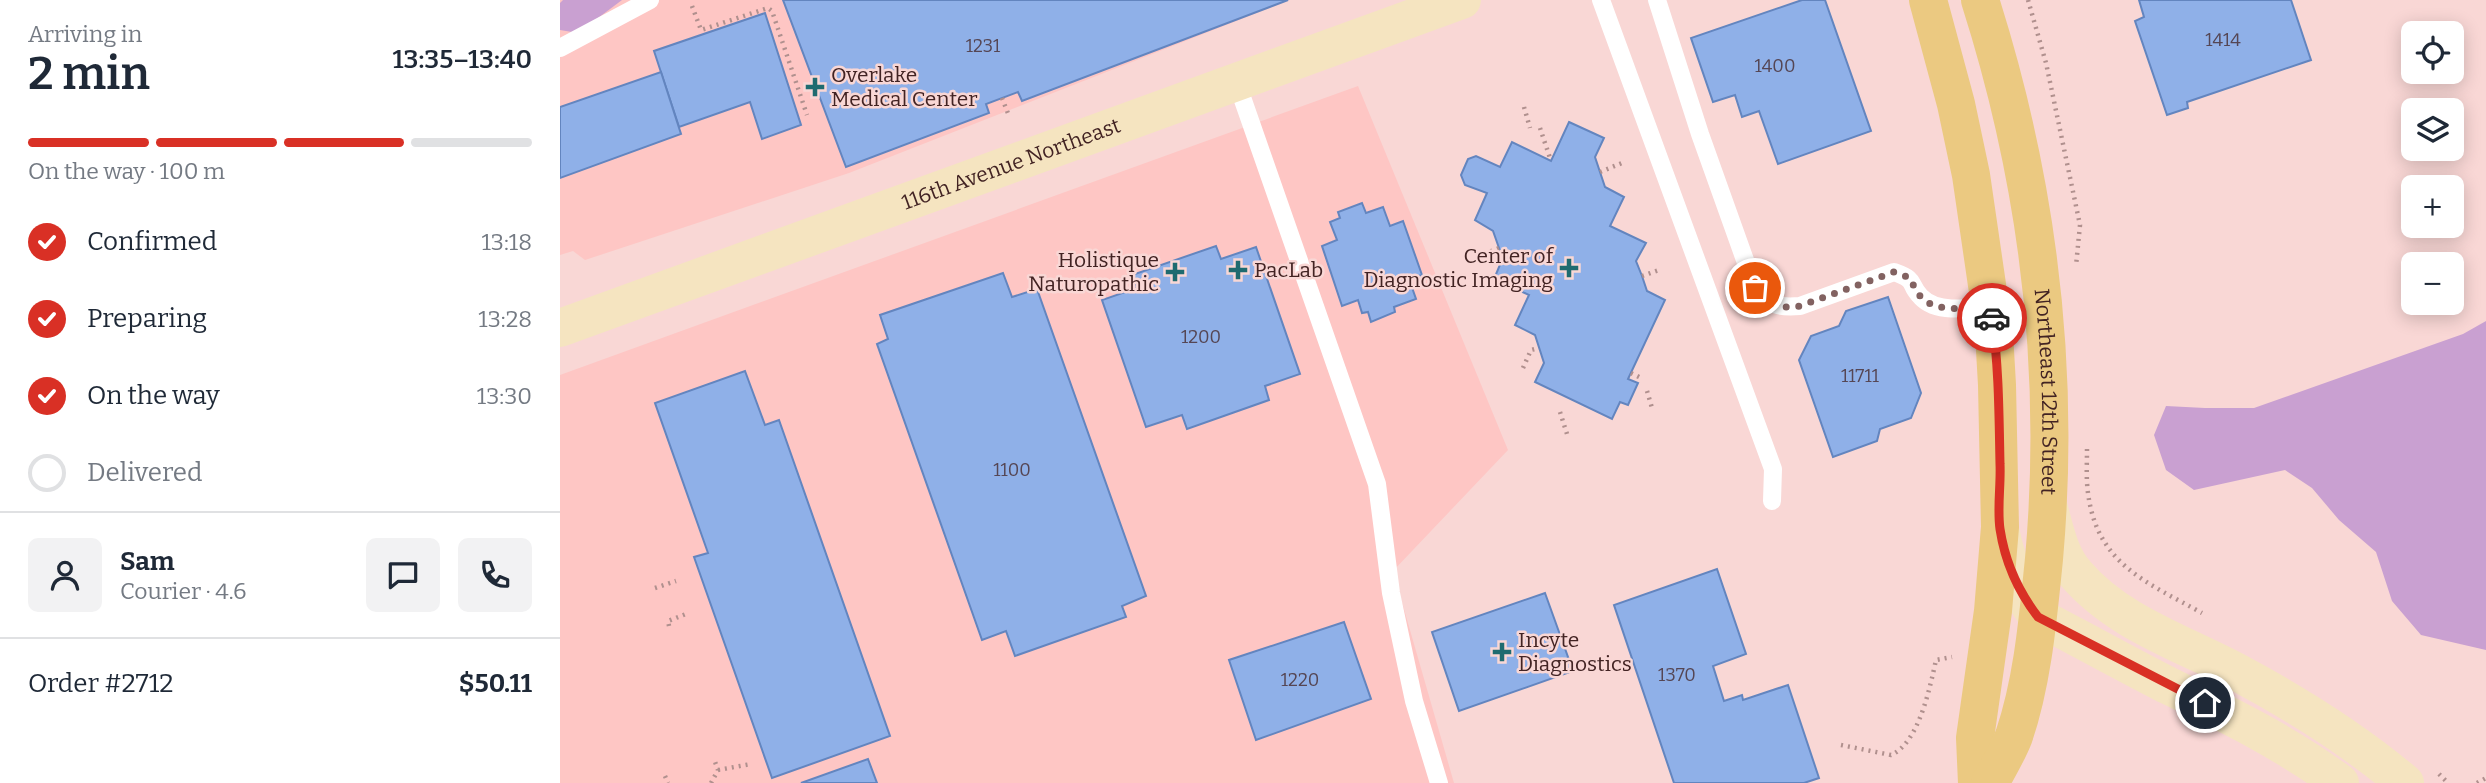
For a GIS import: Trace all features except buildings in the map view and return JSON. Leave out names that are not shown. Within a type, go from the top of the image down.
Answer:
[{"type":"main road","points":[[1928,0],[1956,104],[1971,175],[1990,305],[1997,385],[2000,527],[1993,611],[1976,738],[1977,783]]},
{"type":"main road","name":"Northeast 12th Street","points":[[1980,0],[1998,56],[2018,137],[2036,236],[2048,368],[2051,438],[2038,617],[2014,737],[1990,783]]},
{"type":"street","name":"116th Avenue Northeast","points":[[560,328],[1237,83],[1439,4]]},
{"type":"street","points":[[2048,505],[2059,546],[2074,572],[2114,610],[2297,705],[2350,740],[2405,783]]},
{"type":"street","points":[[2000,527],[2014,580],[2038,617],[2225,712],[2340,783]]},
{"type":"lane","points":[[560,48],[650,0]]},
{"type":"lane","points":[[1601,0],[1773,469],[1772,501]]},
{"type":"lane","points":[[1657,0],[1700,134],[1755,288],[1768,302],[1784,308],[1800,306],[1894,272],[1910,278],[1920,296],[1933,306],[1969,308],[1990,305]]},
{"type":"lane","points":[[1237,83],[1377,484],[1391,593],[1414,701],[1439,783]]},
{"type":"path","points":[[2028,0],[2048,75],[2080,225],[2076,270]]},
{"type":"path","points":[[692,6],[701,30],[768,8],[772,11],[807,115]]},
{"type":"path","points":[[1002,98],[1009,116]]},
{"type":"path","points":[[1524,107],[1530,128]]},
{"type":"path","points":[[1540,128],[1551,161]]},
{"type":"path","points":[[1600,172],[1622,163]]},
{"type":"path","points":[[1484,254],[1499,248]]},
{"type":"path","points":[[1642,276],[1660,270]]},
{"type":"path","points":[[1523,368],[1531,350],[1539,348]]},
{"type":"path","points":[[1631,373],[1643,379]]},
{"type":"path","points":[[1647,391],[1652,408]]},
{"type":"path","points":[[1560,412],[1567,434]]},
{"type":"path","points":[[2087,438],[2088,493],[2101,537],[2114,557]]},
{"type":"path","points":[[655,588],[676,581]]},
{"type":"path","points":[[669,625],[668,621],[686,614]]},
{"type":"path","points":[[1842,745],[1891,755],[1897,752],[1908,740],[1928,700],[1936,660],[1956,656]]},
{"type":"path","points":[[711,783],[718,770],[714,759]]},
{"type":"path","points":[[718,770],[751,764]]},
{"type":"path","points":[[665,776],[668,783]]},
{"type":"path","points":[[2477,783],[2486,778]]},
{"type":"shaded area","name":"Overlake Medical Center","points":[[560,0],[1290,0],[849,173],[585,260],[573,251],[560,255]]},
{"type":"shaded area","points":[[563,0],[622,0],[578,33],[560,30],[560,3]]},
{"type":"shaded area","points":[[1358,86],[1508,450],[1393,571],[1454,783],[560,783],[560,375]]},
{"type":"shaded area","points":[[2486,321],[2486,650],[2421,635],[2392,601],[2376,552],[2339,520],[2312,488],[2285,470],[2194,490],[2166,470],[2154,435],[2166,406],[2254,408],[2463,334]]},
{"type":"way so far","points":[[1755,288],[1768,302],[1784,308],[1800,306],[1894,272],[1910,278],[1920,296],[1933,306],[1969,308],[1990,305],[1992,318]]},
{"type":"place","name":"Overlake Medical Center","points":[[815,87]]},
{"type":"place","name":"Center of Diagnostic Imaging","points":[[1569,268]]},
{"type":"place","name":"PacLab","points":[[1238,270]]},
{"type":"place","name":"Holistique Naturopathic","points":[[1175,272]]},
{"type":"place","name":"Incyte Diagnostics","points":[[1502,652]]},
{"type":"route","points":[[1992,318],[1998,407],[2000,527],[2014,580],[2026,602],[2038,617],[2205,703]]}]
